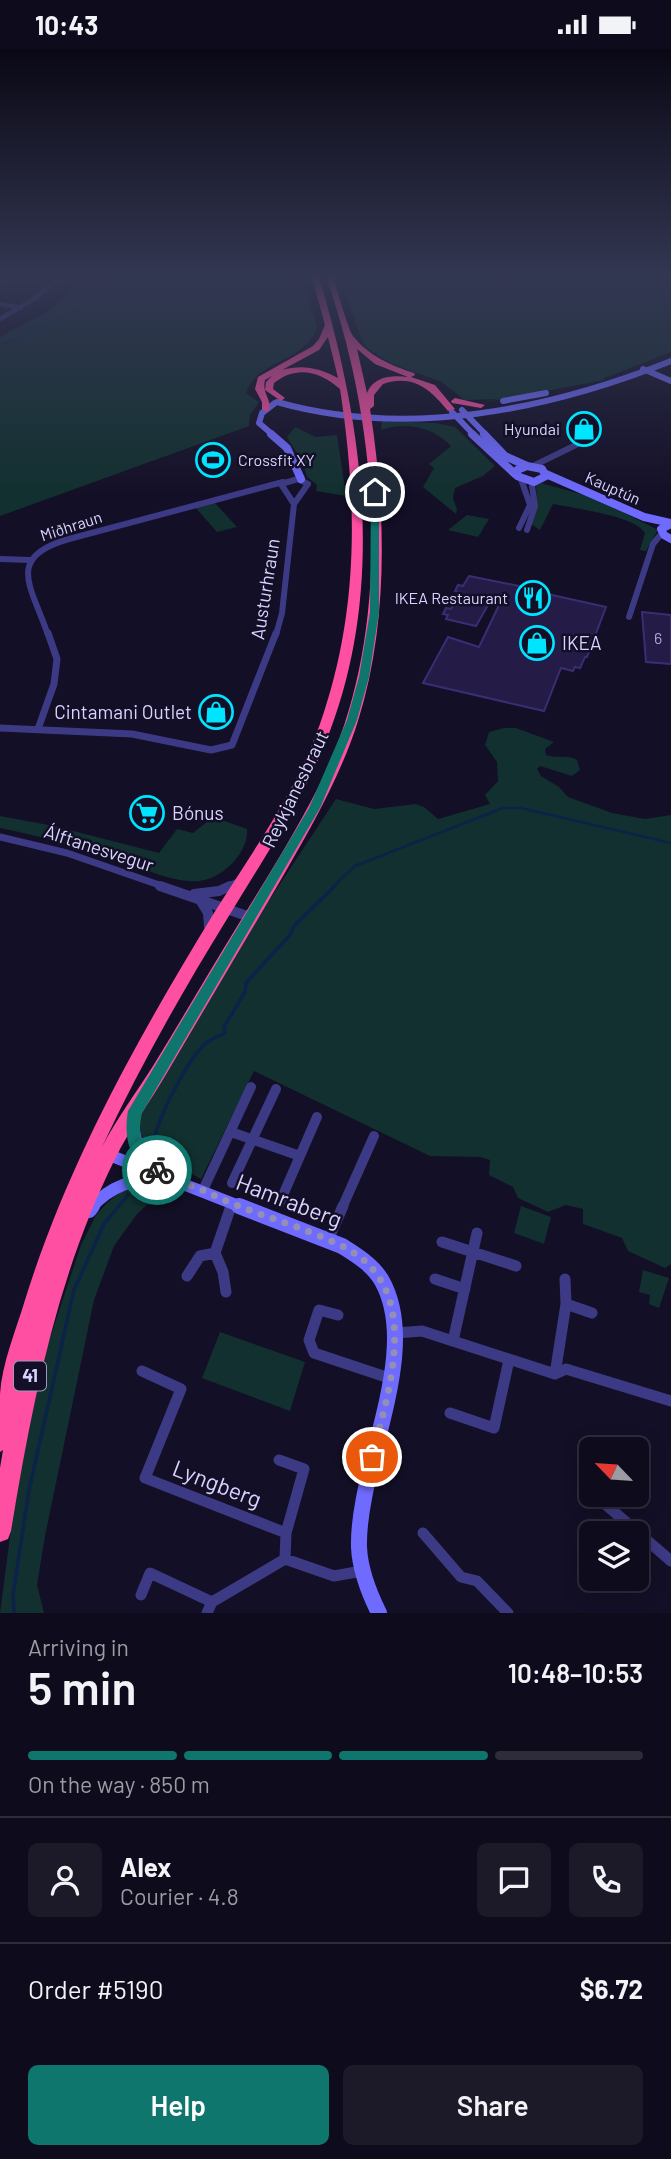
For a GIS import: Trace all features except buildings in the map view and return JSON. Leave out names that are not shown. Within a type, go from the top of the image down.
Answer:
[{"type":"highway","points":[[268,410],[259,384],[264,376],[312,350]]},
{"type":"highway","name":"Reykjanesbraut","points":[[0,1441],[40,1283],[100,1152],[139,1057],[301,784],[331,713],[349,642],[357,574],[353,450],[335,350]]},
{"type":"highway","name":"Reykjanesbraut","points":[[0,1531],[33,1365],[54,1285],[100,1152],[135,1111],[321,795],[347,736],[369,650],[376,588],[375,492],[370,439],[353,350]]},
{"type":"highway","points":[[360,350],[374,361],[430,380],[446,391],[457,410]]},
{"type":"highway","points":[[282,401],[271,392],[270,382],[278,375],[293,370],[323,372],[343,387]]},
{"type":"highway","points":[[370,439],[372,429],[368,393],[382,381],[400,379],[428,385],[457,410],[481,409]]},
{"type":"highway","points":[[260,392],[282,401]]},
{"type":"street","points":[[382,418],[481,409],[596,384],[671,358]]},
{"type":"street","points":[[645,369],[671,380]]},
{"type":"street","points":[[282,401],[300,409]]},
{"type":"street","points":[[285,485],[303,491],[308,484],[301,479],[287,449],[262,427],[260,418],[282,401],[329,414]]},
{"type":"street","points":[[268,410],[300,409],[329,414],[449,421],[466,429]]},
{"type":"street","points":[[475,425],[481,409]]},
{"type":"street","points":[[414,419],[457,410]]},
{"type":"street","name":"Kauptún","points":[[457,410],[509,459],[644,517],[671,523]]},
{"type":"street","name":"Kauptún","points":[[457,410],[466,429],[518,477],[564,485],[642,518],[671,539],[653,547]]},
{"type":"street","name":"Kauptún","points":[[586,442],[556,458],[544,478],[536,481],[535,506],[520,528],[528,513],[529,501],[517,470],[586,442]]},
{"type":"street","points":[[293,463],[285,485],[294,504]]},
{"type":"street","points":[[285,485],[301,479]]},
{"type":"street","name":"Miðhraun","points":[[38,729],[54,684],[57,659],[27,574],[30,559],[44,548],[69,539],[257,489],[285,485]]},
{"type":"street","name":"Austurhraun","points":[[38,729],[132,734],[211,750],[232,744],[270,655],[282,613],[294,504],[303,491]]},
{"type":"street","name":"Kauptún","points":[[629,617],[653,547],[662,527],[671,523]]},
{"type":"street","points":[[0,559],[30,559]]},
{"type":"street","points":[[0,728],[38,729]]},
{"type":"street","name":"Álftanesvegur","points":[[0,837],[66,853],[250,917]]},
{"type":"street","name":"Álftanesvegur","points":[[188,894],[219,891],[243,880]]},
{"type":"street","points":[[199,898],[208,913],[208,937]]},
{"type":"street","points":[[203,1190],[251,1087]]},
{"type":"street","points":[[232,1183],[276,1089]]},
{"type":"street","points":[[135,1111],[132,1125],[141,1157],[164,1176]]},
{"type":"street","points":[[280,1202],[317,1117]]},
{"type":"street","points":[[231,1132],[300,1156]]},
{"type":"street","points":[[328,1240],[374,1136]]},
{"type":"street","points":[[100,1152],[164,1176]]},
{"type":"street","name":"Hamraberg","points":[[164,1176],[328,1240],[365,1261],[383,1282],[393,1310],[396,1333],[359,1522],[362,1571],[379,1613]]},
{"type":"street","name":"41","points":[[76,1226],[96,1201],[115,1185],[164,1176]]},
{"type":"street","points":[[226,1292],[223,1272],[215,1253],[232,1204]]},
{"type":"street","points":[[453,1341],[477,1233]]},
{"type":"street","points":[[442,1242],[516,1266]]},
{"type":"street","points":[[187,1276],[200,1256],[215,1253]]},
{"type":"street","points":[[435,1279],[465,1289]]},
{"type":"street","points":[[555,1374],[566,1304],[565,1279]]},
{"type":"street","points":[[566,1304],[592,1313]]},
{"type":"street","points":[[338,1315],[319,1310],[309,1340],[314,1353],[389,1378]]},
{"type":"street","points":[[396,1333],[422,1331],[555,1374],[566,1369],[671,1401]]},
{"type":"street","points":[[450,1413],[494,1428],[509,1360]]},
{"type":"street","name":"Lyngberg","points":[[142,1371],[181,1389],[145,1478],[286,1533]]},
{"type":"street","points":[[279,1460],[304,1469],[286,1533],[285,1559]]},
{"type":"street","points":[[609,1507],[671,1561]]},
{"type":"street","points":[[423,1533],[461,1577],[477,1581],[508,1613]]},
{"type":"street","points":[[285,1559],[334,1576],[362,1571]]},
{"type":"street","points":[[141,1595],[150,1573],[210,1607],[285,1559]]},
{"type":"green space","points":[[0,350],[299,350],[260,373],[252,382],[246,393],[259,402],[250,415],[249,426],[0,516]]},
{"type":"green space","points":[[370,350],[671,350],[602,379],[605,380],[476,404],[498,399],[464,400],[442,382],[392,364]]},
{"type":"green space","points":[[382,421],[436,423],[455,427],[495,466],[483,476],[455,488],[453,499],[456,514],[423,487],[434,468],[429,464],[451,446],[428,430],[400,426],[381,430]]},
{"type":"green space","points":[[295,427],[316,437],[337,435],[346,496],[316,491],[317,485],[307,477],[303,463],[287,437]]},
{"type":"green space","points":[[541,483],[595,498],[658,530],[646,551],[640,550],[645,533],[630,522],[553,504],[540,530],[531,524],[537,507],[536,485]]},
{"type":"green space","points":[[214,502],[237,527],[217,532],[195,507]]},
{"type":"green space","points":[[467,515],[489,519],[478,537],[448,530]]},
{"type":"green space","points":[[516,728],[554,742],[545,749],[546,755],[577,760],[580,770],[572,776],[540,766],[537,769],[541,776],[559,787],[568,797],[612,813],[645,819],[671,815],[671,1264],[665,1268],[628,1251],[622,1238],[583,1224],[583,1209],[566,1205],[548,1212],[518,1198],[513,1187],[489,1175],[490,1160],[480,1157],[430,1156],[254,1071],[201,1179],[157,1155],[138,1132],[141,1110],[266,899],[270,899],[336,799],[374,809],[416,804],[438,819],[490,804],[485,795],[498,781],[497,762],[485,745],[489,732]]},
{"type":"green space","points":[[0,816],[54,826],[159,853],[177,829],[193,833],[213,817],[247,829],[244,847],[225,870],[208,879],[189,881],[159,875],[61,843],[0,828]]},
{"type":"green space","points":[[144,1182],[182,1193],[156,1197],[137,1214],[114,1246],[94,1300],[37,1585],[44,1613],[0,1613],[16,1491],[43,1359],[81,1245],[96,1215],[107,1203],[124,1189]]},
{"type":"green space","points":[[521,1206],[551,1217],[544,1244],[514,1233]]},
{"type":"green space","points":[[643,1270],[669,1278],[659,1308],[649,1304],[650,1295],[639,1292]]},
{"type":"green space","points":[[220,1332],[305,1362],[290,1411],[202,1378]]},
{"type":"waterway","points":[[333,887],[355,866],[503,808],[521,808],[671,843]]},
{"type":"waterway","points":[[154,1148],[165,1109],[190,1063],[207,1042],[225,1033],[224,1027],[245,992],[246,983],[290,935],[294,926],[335,886]]},
{"type":"waterway","points":[[14,1613],[13,1595],[29,1490],[74,1290],[104,1224],[128,1195]]},
{"type":"way so far","points":[[157,1170],[164,1176],[232,1204],[342,1246],[365,1261],[383,1282],[393,1310],[395,1350],[372,1457]]},
{"type":"place","name":"Hyundai","points":[[584,429]]},
{"type":"place","name":"Crossfit XY","points":[[213,460]]},
{"type":"place","name":"IKEA Restaurant","points":[[533,598]]},
{"type":"place","name":"IKEA","points":[[537,643]]},
{"type":"place","name":"Cintamani Outlet","points":[[216,712]]},
{"type":"place","name":"Bónus","points":[[147,813]]},
{"type":"route","points":[[157,1170],[141,1157],[135,1143],[132,1125],[135,1111],[277,874],[314,808],[347,736],[364,677],[374,612],[375,492]]}]
